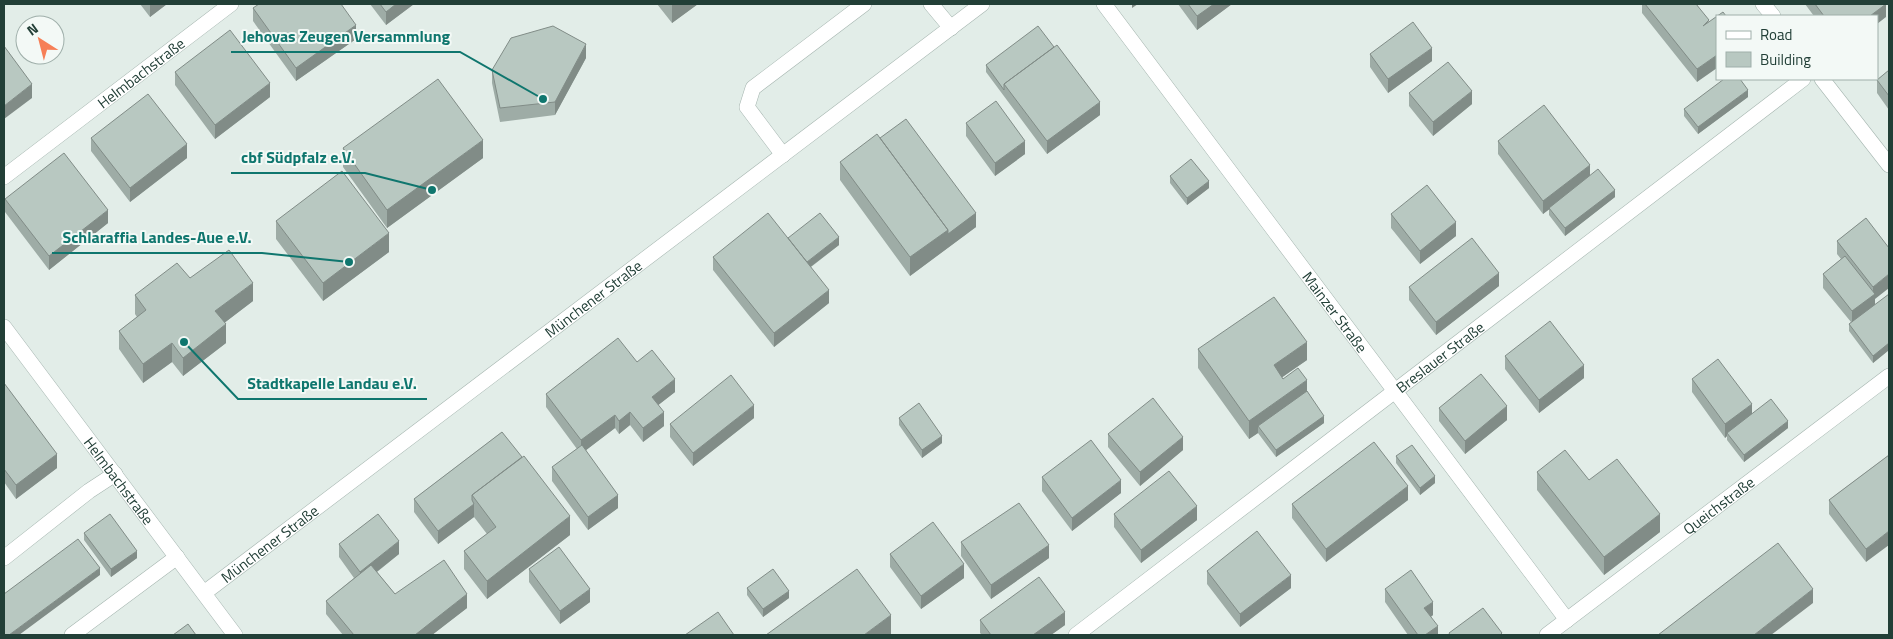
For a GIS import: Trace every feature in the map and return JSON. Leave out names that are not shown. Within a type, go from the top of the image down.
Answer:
[{"type":"street","name":"Helmbachstraße","points":[[4,178],[232,4]]},
{"type":"street","points":[[783,155],[747,107],[753,88],[864,4]]},
{"type":"street","points":[[931,4],[951,28]]},
{"type":"street","name":"Münchener Straße","points":[[204,593],[982,4]]},
{"type":"street","name":"Mainzer Straße","points":[[1104,4],[1567,620]]},
{"type":"street","points":[[1763,4],[1772,15]]},
{"type":"street","name":"Breslauer Straße","points":[[1076,635],[1802,80]]},
{"type":"street","points":[[1823,80],[1889,165]]},
{"type":"street","name":"Helmbachstraße","points":[[4,327],[235,635]]},
{"type":"street","name":"Queichstraße","points":[[1547,635],[1889,376]]},
{"type":"street","points":[[4,558],[88,491],[116,474]]},
{"type":"street","points":[[72,635],[177,557]]},
{"type":"building","points":[[259,4],[341,4],[356,25],[296,68],[253,8]]},
{"type":"building","points":[[380,4],[396,4],[386,12]]},
{"type":"building","points":[[1188,4],[1214,4],[1197,16]]},
{"type":"building","points":[[1645,4],[1696,4],[1709,20],[1703,26],[1716,17],[1716,56],[1697,69]]},
{"type":"building","points":[[1815,4],[1886,4],[1871,15],[1823,15]]},
{"type":"building","points":[[1413,22],[1432,48],[1388,79],[1370,54]]},
{"type":"building","points":[[553,26],[586,44],[555,102],[500,108],[492,70],[511,38]]},
{"type":"building","points":[[1038,26],[1054,47],[1004,84],[1004,90],[986,65]]},
{"type":"building","points":[[230,30],[270,83],[215,125],[175,72]]},
{"type":"building","points":[[1057,45],[1100,102],[1047,141],[1004,84]]},
{"type":"building","points":[[4,46],[15,61],[15,65],[18,65],[32,84],[4,106]]},
{"type":"building","points":[[1448,62],[1472,91],[1433,122],[1409,93]]},
{"type":"building","points":[[1889,70],[1889,96],[1877,80]]},
{"type":"building","points":[[438,79],[483,140],[387,210],[343,148]]},
{"type":"building","points":[[1723,80],[1741,80],[1748,90],[1698,127],[1684,109]]},
{"type":"building","points":[[148,94],[187,144],[130,188],[91,138]]},
{"type":"building","points":[[996,101],[1025,141],[995,163],[966,123]]},
{"type":"building","points":[[1544,105],[1590,165],[1543,201],[1498,141]]},
{"type":"building","points":[[906,119],[976,213],[948,234],[948,230],[880,138]]},
{"type":"building","points":[[877,134],[948,230],[910,257],[840,162]]},
{"type":"building","points":[[64,153],[108,210],[49,256],[5,199]]},
{"type":"building","points":[[1191,159],[1209,181],[1187,198],[1170,176]]},
{"type":"building","points":[[1598,169],[1615,190],[1565,228],[1549,208]]},
{"type":"building","points":[[342,171],[389,233],[323,283],[276,221]]},
{"type":"building","points":[[1427,185],[1456,222],[1420,251],[1391,214]]},
{"type":"building","points":[[768,213],[829,290],[774,333],[713,257]]},
{"type":"building","points":[[820,213],[839,237],[807,262],[788,238]]},
{"type":"building","points":[[1866,218],[1889,248],[1889,274],[1873,287],[1837,241]]},
{"type":"building","points":[[1472,238],[1499,273],[1436,322],[1409,287]]},
{"type":"building","points":[[229,250],[253,283],[215,311],[226,324],[183,358],[172,343],[143,364],[119,331],[146,310],[135,295],[177,263],[190,278]]},
{"type":"building","points":[[1845,256],[1875,294],[1852,311],[1823,274]]},
{"type":"building","points":[[1889,294],[1889,343],[1873,356],[1849,324]]},
{"type":"building","points":[[1274,297],[1307,342],[1274,365],[1283,379],[1298,368],[1307,380],[1249,421],[1198,349]]},
{"type":"building","points":[[1550,321],[1584,365],[1539,400],[1505,356]]},
{"type":"building","points":[[618,338],[637,362],[652,350],[675,379],[652,397],[664,412],[643,428],[630,412],[619,421],[615,415],[581,440],[546,394]]},
{"type":"building","points":[[1718,359],[1752,404],[1725,424],[1692,379]]},
{"type":"building","points":[[1481,374],[1507,406],[1465,441],[1439,408]]},
{"type":"building","points":[[731,375],[754,405],[693,453],[670,424]]},
{"type":"building","points":[[4,383],[57,454],[16,485],[4,469]]},
{"type":"building","points":[[1307,391],[1324,416],[1276,450],[1258,426]]},
{"type":"building","points":[[1153,398],[1183,437],[1140,472],[1108,434]]},
{"type":"building","points":[[1771,399],[1788,421],[1744,455],[1727,433]]},
{"type":"building","points":[[919,403],[942,436],[922,450],[899,418]]},
{"type":"building","points":[[502,432],[522,457],[472,495],[474,504],[438,531],[414,499]]},
{"type":"building","points":[[1091,440],[1121,480],[1072,518],[1042,477]]},
{"type":"building","points":[[1374,442],[1408,486],[1326,549],[1292,504]]},
{"type":"building","points":[[582,445],[618,495],[588,517],[552,467]]},
{"type":"building","points":[[1412,445],[1435,476],[1420,488],[1396,456]]},
{"type":"building","points":[[1565,450],[1589,480],[1617,459],[1660,514],[1604,557],[1537,472]]},
{"type":"building","points":[[1889,455],[1889,531],[1866,549],[1829,500]]},
{"type":"building","points":[[524,456],[570,516],[487,581],[464,551],[496,527],[472,495]]},
{"type":"building","points":[[1169,471],[1197,506],[1141,550],[1114,514]]},
{"type":"building","points":[[1019,503],[1049,545],[991,585],[961,542]]},
{"type":"building","points":[[110,514],[137,551],[111,569],[84,533]]},
{"type":"building","points":[[378,514],[399,541],[360,572],[339,544]]},
{"type":"building","points":[[933,522],[964,564],[921,596],[890,554]]},
{"type":"building","points":[[1257,531],[1291,575],[1240,614],[1207,571]]},
{"type":"building","points":[[78,539],[100,568],[9,635],[4,635],[4,594]]},
{"type":"building","points":[[1778,543],[1813,589],[1754,635],[1658,635]]},
{"type":"building","points":[[559,547],[590,589],[560,611],[529,569]]},
{"type":"building","points":[[444,560],[467,594],[415,635],[354,635],[326,601],[371,565],[395,594]]},
{"type":"building","points":[[773,569],[789,591],[763,609],[747,588]]},
{"type":"building","points":[[857,569],[891,615],[864,635],[766,635]]},
{"type":"building","points":[[1411,570],[1433,602],[1424,608],[1438,626],[1425,635],[1418,635],[1385,589]]},
{"type":"building","points":[[1039,577],[1065,612],[1033,635],[991,635],[980,620]]},
{"type":"building","points":[[1483,608],[1502,633],[1500,635],[1450,635],[1449,633]]},
{"type":"building","points":[[718,612],[734,635],[685,635]]},
{"type":"building","points":[[188,624],[196,635],[173,635]]},
{"type":"place","name":"Jehovas Zeugen Versammlung","points":[[543,99]]},
{"type":"place","name":"cbf Südpfalz e.V.","points":[[432,190]]},
{"type":"place","name":"Schlaraffia Landes-Aue e.V.","points":[[349,262]]},
{"type":"place","name":"Stadtkapelle Landau e.V.","points":[[184,342]]}]
